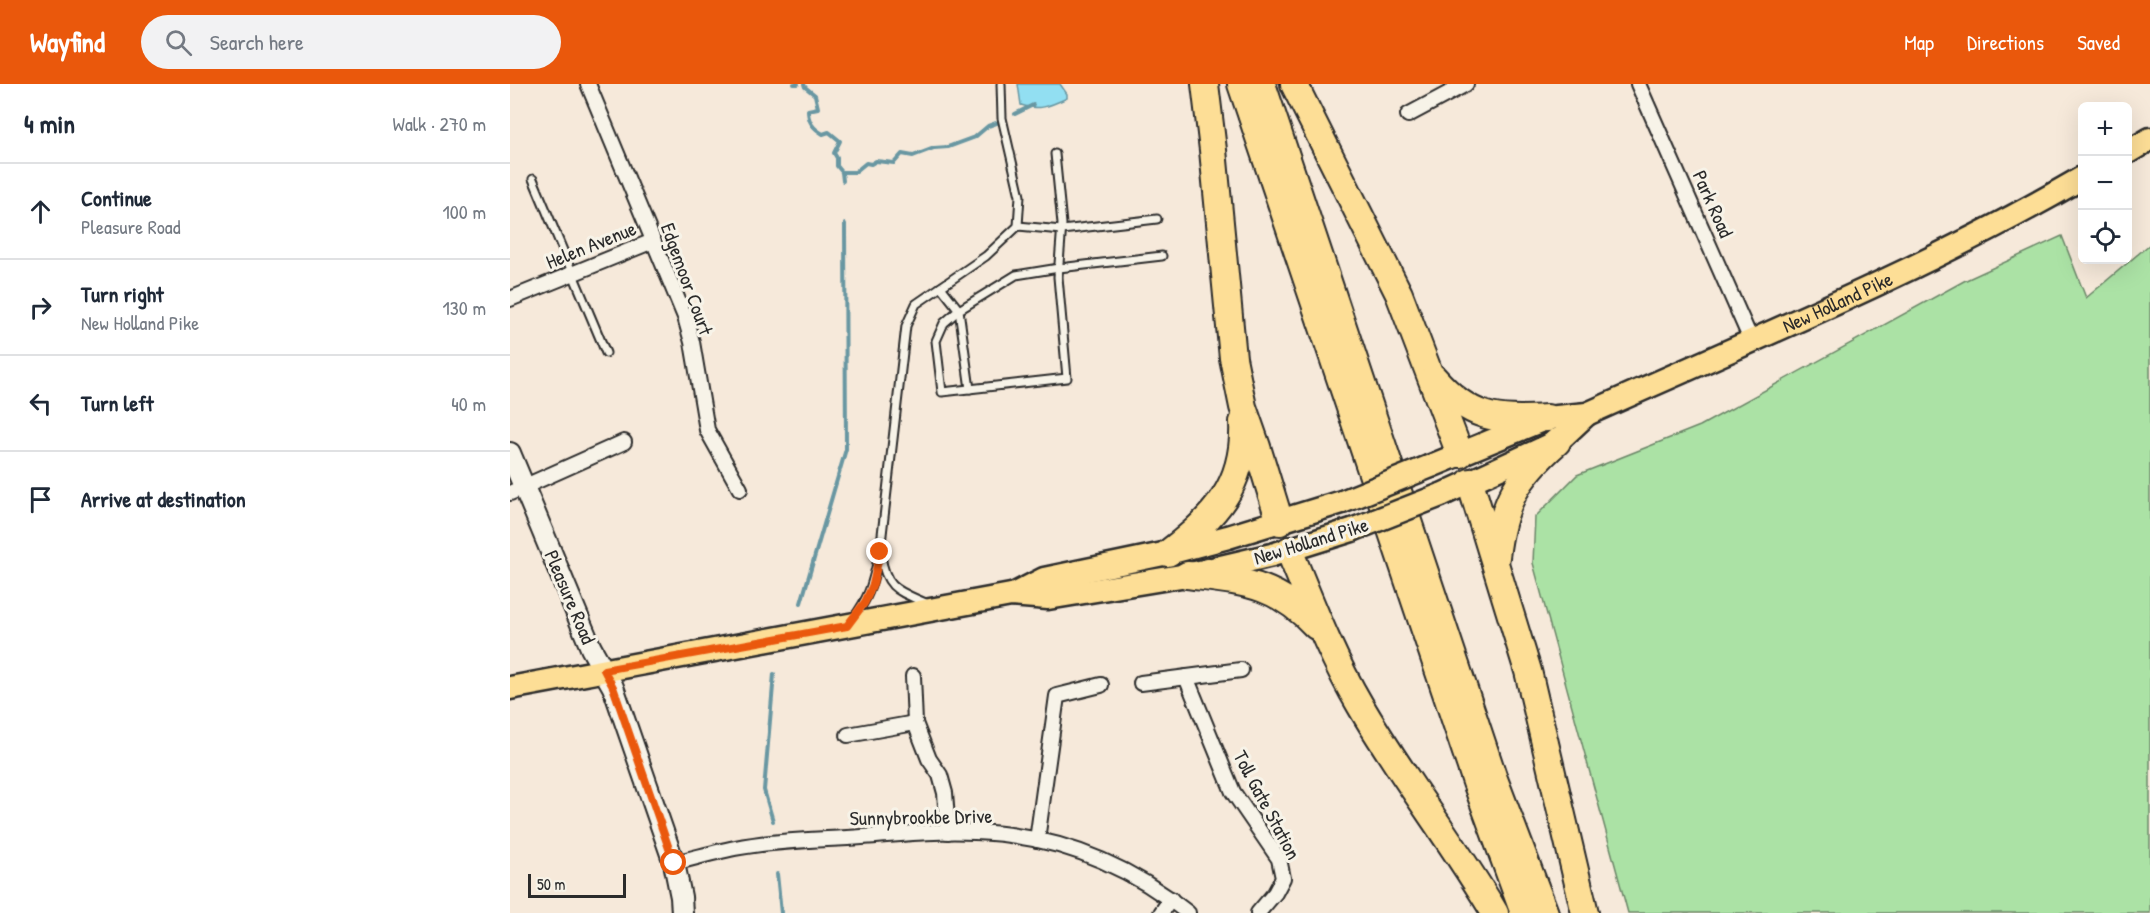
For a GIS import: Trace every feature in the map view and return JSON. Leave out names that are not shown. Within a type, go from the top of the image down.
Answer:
[{"type":"highway","points":[[1205,84],[1230,336],[1243,407],[1280,522]]},
{"type":"highway","points":[[1241,84],[1476,782],[1524,913]]},
{"type":"highway","points":[[1262,84],[1494,779],[1545,913]]},
{"type":"highway","points":[[1294,84],[1399,294],[1460,454]]},
{"type":"highway","points":[[1430,374],[1459,402],[1486,416],[1505,420],[1547,418]]},
{"type":"highway","points":[[1168,553],[1193,534],[1212,515],[1233,484],[1242,450],[1243,407]]},
{"type":"highway","points":[[1496,563],[1500,526],[1510,496],[1530,466],[1557,442]]},
{"type":"highway","points":[[1470,482],[1496,563],[1544,735],[1585,913]]},
{"type":"highway","points":[[1289,550],[1323,633],[1360,706],[1495,913]]},
{"type":"highway","points":[[1187,575],[1242,582],[1265,588],[1297,607],[1323,633]]},
{"type":"main road","points":[[2132,149],[2150,139]]},
{"type":"main road","name":"New Holland Pike","points":[[1011,595],[1044,579],[1168,553],[1280,522],[1342,502],[1547,418],[1587,414],[1973,239],[2078,180]]},
{"type":"main road","name":"New Holland Pike","points":[[510,688],[1011,595],[1048,597],[1187,575],[1289,550],[1352,530],[1470,482],[1557,442],[1587,414]]},
{"type":"main road","points":[[1460,454],[1470,482]]},
{"type":"main road","points":[[1280,522],[1289,550]]},
{"type":"street","name":"Edgemoor Court","points":[[588,84],[688,329],[707,430],[740,489]]},
{"type":"street","points":[[1408,115],[1466,84]]},
{"type":"street","name":"Park Road","points":[[1638,84],[1751,340]]},
{"type":"street","name":"Helen Avenue","points":[[510,299],[653,241]]},
{"type":"street","points":[[517,490],[624,442]]},
{"type":"street","name":"Pleasure Road","points":[[510,453],[517,490],[591,648],[613,687],[674,863],[682,913]]},
{"type":"street","points":[[1142,683],[1241,670]]},
{"type":"street","points":[[913,676],[915,723],[929,759],[943,784],[948,832]]},
{"type":"street","name":"Toll Gate Station","points":[[1186,677],[1233,792],[1279,859],[1283,878],[1275,893],[1258,913]]},
{"type":"street","points":[[1037,840],[1057,696],[1101,685]]},
{"type":"street","points":[[848,735],[915,723]]},
{"type":"street","name":"Sunnybrookbe Drive","points":[[674,863],[737,848],[786,842],[948,832],[986,832],[1037,840],[1102,858],[1171,899],[1188,913]]},
{"type":"street","points":[[1161,913],[1171,899]]},
{"type":"lane","points":[[847,626],[865,602],[873,584],[880,552],[906,326],[916,304],[986,256],[1018,226],[1020,196],[1002,118],[1001,84]]},
{"type":"lane","points":[[1055,154],[1062,230],[1059,268],[1067,378],[942,392],[936,341],[944,322],[959,310],[1016,275],[1059,268],[1162,256]]},
{"type":"lane","points":[[533,179],[606,353]]},
{"type":"lane","points":[[1018,226],[1062,230],[1157,219]]},
{"type":"lane","points":[[941,287],[959,310],[970,389]]},
{"type":"lane","points":[[880,552],[884,574],[891,585],[903,593],[939,608]]},
{"type":"green space","points":[[2062,236],[2086,298],[2126,264],[2132,264],[2132,259],[2150,244],[2150,913],[1628,913],[1533,563],[1535,517],[1577,475],[1700,426],[1964,281]]},
{"type":"water","points":[[1018,84],[1060,84],[1067,98],[1044,107],[1033,108],[1021,105]]},
{"type":"waterway","points":[[804,84],[815,95],[818,108],[808,110],[812,124],[823,134],[829,132],[840,141],[834,153],[837,166],[842,172],[843,181]]},
{"type":"waterway","points":[[1015,114],[1033,105]]},
{"type":"waterway","points":[[842,172],[855,172],[866,163],[871,164],[876,161],[894,163],[902,154],[913,156],[934,148],[948,147],[975,137],[988,126],[1002,121]]},
{"type":"waterway","points":[[801,603],[846,449],[845,224]]},
{"type":"waterway","points":[[773,821],[764,790],[774,674]]},
{"type":"waterway","points":[[777,874],[781,913]]},
{"type":"route","points":[[674,863],[613,687],[604,670],[847,626],[865,602],[873,584],[880,552]]}]
